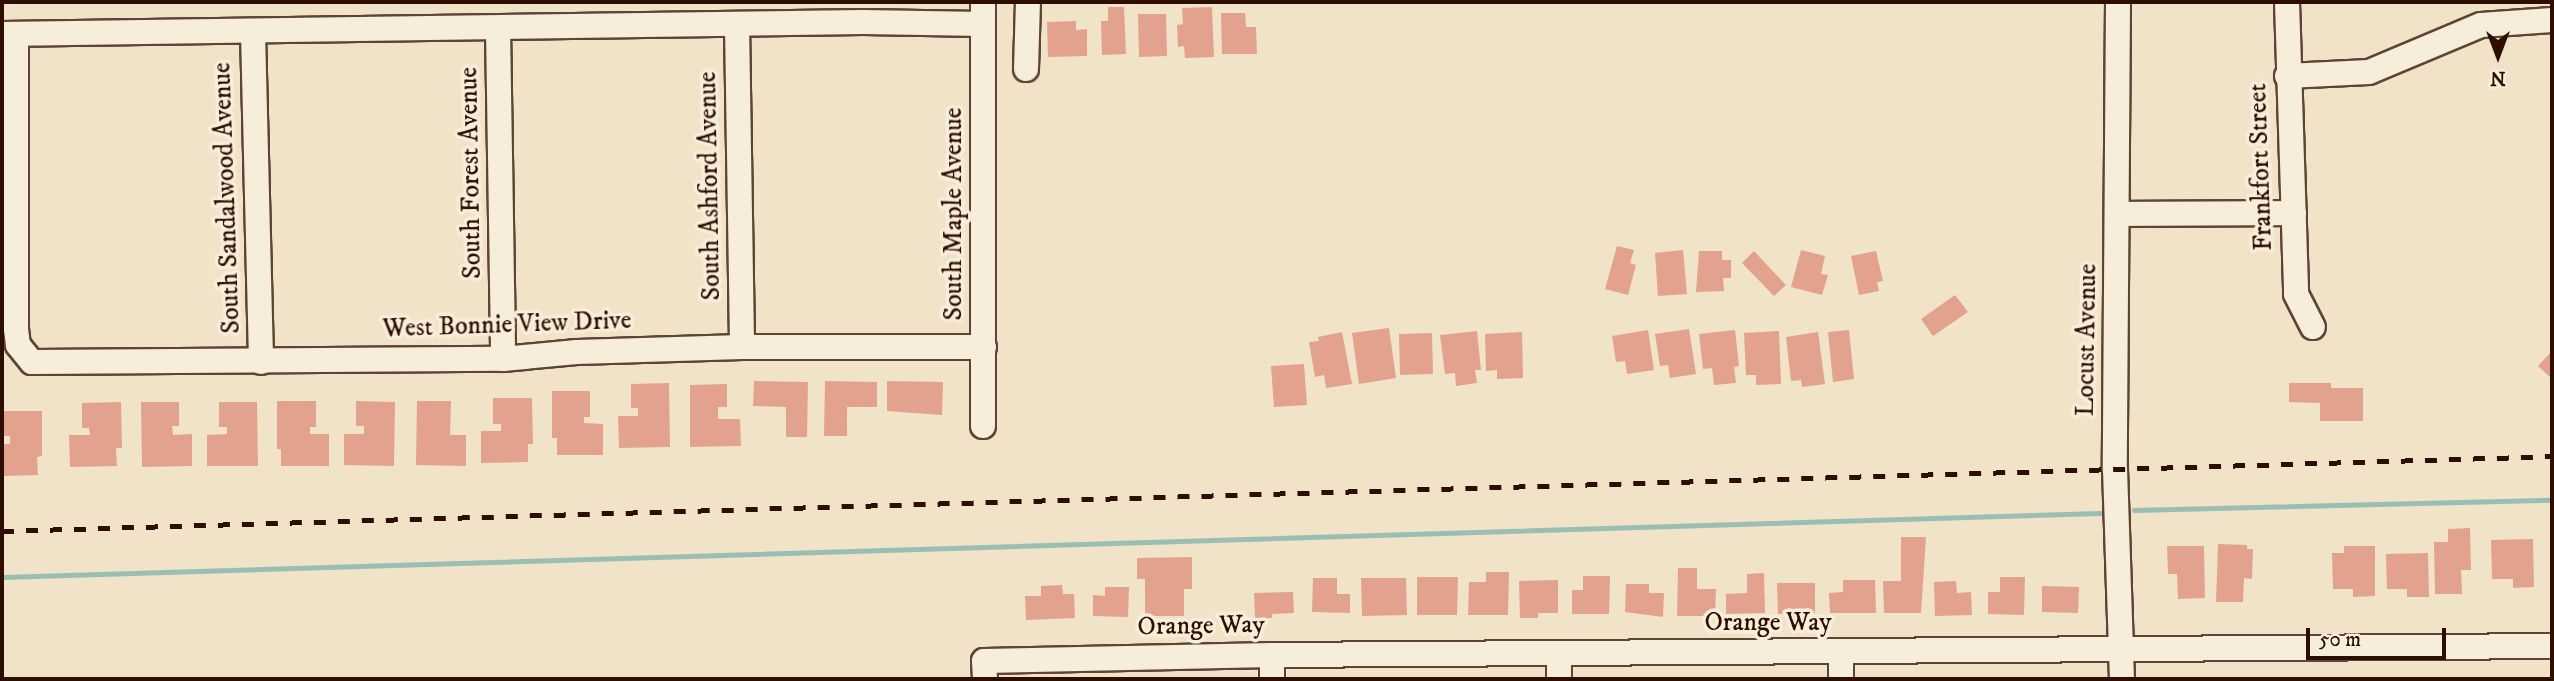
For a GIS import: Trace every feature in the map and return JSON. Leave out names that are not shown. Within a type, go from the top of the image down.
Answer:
[{"type":"street","points":[[1026,69],[1028,2]]},
{"type":"street","name":"Locust Avenue","points":[[2119,2],[2115,469],[2122,679]]},
{"type":"street","name":"Frankfort Street","points":[[2287,2],[2287,76],[2296,294],[2313,327]]},
{"type":"street","points":[[9,34],[737,24],[983,13]]},
{"type":"street","name":"South Maple Avenue","points":[[983,13],[983,426]]},
{"type":"street","points":[[2287,76],[2369,72],[2481,25],[2552,20]]},
{"type":"street","name":"South Ashford Avenue","points":[[737,24],[742,347]]},
{"type":"street","name":"South Forest Avenue","points":[[498,28],[503,359]]},
{"type":"street","name":"South Sandalwood Avenue","points":[[253,32],[261,362]]},
{"type":"street","name":"West Bonnie View Drive","points":[[9,34],[16,329],[18,345],[32,362],[503,359],[576,352],[742,347],[984,347]]},
{"type":"street","points":[[2118,214],[2294,213]]},
{"type":"street","name":"Orange Way","points":[[984,670],[1272,667],[1559,653],[2552,646]]},
{"type":"street","points":[[1841,652],[1841,679]]},
{"type":"street","points":[[1559,653],[1559,679]]},
{"type":"building","points":[[1108,7],[1124,7],[1126,54],[1102,55],[1101,21],[1108,21]]},
{"type":"building","points":[[1212,7],[1214,57],[1185,58],[1184,46],[1178,47],[1177,25],[1183,24],[1182,8]]},
{"type":"building","points":[[1221,13],[1245,13],[1246,27],[1256,27],[1257,54],[1222,54]]},
{"type":"building","points":[[1138,14],[1166,14],[1167,56],[1139,57]]},
{"type":"building","points":[[1076,21],[1076,30],[1087,29],[1087,56],[1048,57],[1047,22]]},
{"type":"building","points":[[1617,246],[1634,250],[1630,263],[1636,265],[1628,295],[1605,289]]},
{"type":"building","points":[[1683,250],[1687,294],[1658,296],[1655,253]]},
{"type":"building","points":[[1801,250],[1825,256],[1821,274],[1828,275],[1822,295],[1791,287]]},
{"type":"building","points":[[1699,251],[1722,251],[1722,260],[1731,260],[1731,278],[1723,278],[1724,291],[1696,292]]},
{"type":"building","points":[[1754,251],[1786,285],[1774,296],[1742,263]]},
{"type":"building","points":[[1876,251],[1883,281],[1877,282],[1879,291],[1859,295],[1851,256]]},
{"type":"building","points":[[1955,295],[1968,312],[1933,336],[1921,319]]},
{"type":"building","points":[[1389,328],[1396,378],[1359,384],[1352,333]]},
{"type":"building","points":[[1689,329],[1696,374],[1670,378],[1668,365],[1660,366],[1655,334]]},
{"type":"building","points":[[1648,330],[1654,370],[1627,374],[1625,361],[1616,362],[1612,336]]},
{"type":"building","points":[[1735,330],[1739,366],[1734,367],[1736,383],[1714,385],[1712,368],[1703,369],[1699,334]]},
{"type":"building","points":[[1849,330],[1854,379],[1833,382],[1828,332]]},
{"type":"building","points":[[1477,331],[1481,370],[1475,370],[1477,383],[1456,386],[1455,373],[1445,374],[1440,335]]},
{"type":"building","points":[[1779,331],[1781,384],[1756,385],[1756,375],[1746,375],[1744,333]]},
{"type":"building","points":[[1342,332],[1352,384],[1326,388],[1324,375],[1315,377],[1309,342],[1319,341],[1318,337]]},
{"type":"building","points":[[1522,332],[1523,378],[1497,379],[1497,370],[1486,371],[1485,334]]},
{"type":"building","points":[[1818,332],[1825,384],[1802,387],[1801,380],[1791,381],[1786,337]]},
{"type":"building","points":[[1432,333],[1433,374],[1400,375],[1399,334]]},
{"type":"building","points":[[2552,351],[2552,379],[2538,366]]},
{"type":"building","points":[[1304,364],[1307,405],[1274,407],[1271,366]]},
{"type":"building","points":[[754,381],[808,382],[807,437],[786,437],[786,407],[753,406]]},
{"type":"building","points":[[825,381],[877,382],[877,407],[847,407],[847,436],[824,436]]},
{"type":"building","points":[[887,381],[943,382],[942,415],[887,411]]},
{"type":"building","points":[[669,383],[670,447],[619,448],[618,416],[638,416],[638,408],[631,408],[631,384]]},
{"type":"building","points":[[2289,383],[2331,383],[2331,388],[2363,388],[2363,421],[2320,421],[2320,403],[2289,402]]},
{"type":"building","points":[[727,384],[727,407],[718,407],[718,419],[740,419],[741,446],[690,447],[690,385]]},
{"type":"building","points":[[552,391],[590,391],[590,417],[584,417],[584,423],[603,424],[603,455],[557,455],[557,438],[552,438]]},
{"type":"building","points":[[493,398],[532,398],[533,444],[528,444],[528,462],[481,463],[481,431],[501,431],[501,424],[493,424]]},
{"type":"building","points":[[277,401],[316,401],[316,427],[310,427],[310,434],[329,434],[329,466],[281,466],[281,449],[277,449]]},
{"type":"building","points":[[356,401],[395,402],[394,466],[344,465],[344,434],[364,434],[364,426],[356,426]]},
{"type":"building","points":[[417,401],[451,401],[450,435],[466,435],[466,466],[416,465]]},
{"type":"building","points":[[121,402],[122,448],[116,448],[117,466],[70,467],[69,435],[90,435],[89,428],[82,428],[82,403]]},
{"type":"building","points":[[141,402],[179,402],[179,426],[172,426],[173,435],[192,434],[192,466],[142,467]]},
{"type":"building","points":[[219,402],[257,402],[258,466],[207,466],[207,435],[227,434],[227,427],[219,427]]},
{"type":"building","points":[[2,411],[42,411],[42,456],[37,457],[38,475],[2,476],[2,444],[10,444],[10,436],[3,436]]},
{"type":"building","points":[[2470,528],[2471,570],[2461,570],[2462,594],[2435,594],[2434,542],[2448,542],[2448,529]]},
{"type":"building","points":[[1901,537],[1926,537],[1921,613],[1884,613],[1883,581],[1901,581]]},
{"type":"building","points":[[2533,539],[2534,587],[2513,588],[2513,579],[2492,579],[2491,540]]},
{"type":"building","points":[[2218,544],[2247,545],[2247,549],[2253,549],[2252,579],[2244,578],[2243,602],[2216,602]]},
{"type":"building","points":[[2167,546],[2204,546],[2205,598],[2178,599],[2177,574],[2168,574]]},
{"type":"building","points":[[2344,546],[2375,546],[2375,596],[2353,597],[2353,589],[2333,589],[2332,553],[2344,553]]},
{"type":"building","points":[[2428,553],[2429,597],[2407,597],[2407,589],[2387,589],[2386,554]]},
{"type":"building","points":[[1192,557],[1192,589],[1184,589],[1184,616],[1145,616],[1145,579],[1137,579],[1137,558]]},
{"type":"building","points":[[1678,568],[1697,568],[1697,589],[1716,589],[1715,616],[1677,616]]},
{"type":"building","points":[[1486,572],[1509,572],[1508,615],[1468,615],[1469,582],[1486,582]]},
{"type":"building","points":[[1764,573],[1765,613],[1726,614],[1726,594],[1747,593],[1747,574]]},
{"type":"building","points":[[1583,576],[1610,576],[1609,614],[1572,614],[1572,590],[1583,590]]},
{"type":"building","points":[[1417,577],[1458,577],[1457,615],[1417,615]]},
{"type":"building","points":[[2000,577],[2025,577],[2024,615],[1988,614],[1988,592],[2000,592]]},
{"type":"building","points":[[1313,578],[1337,578],[1337,594],[1350,594],[1350,613],[1312,612]]},
{"type":"building","points":[[1361,578],[1406,578],[1407,615],[1362,616]]},
{"type":"building","points":[[1558,580],[1558,613],[1538,613],[1538,618],[1520,618],[1519,581]]},
{"type":"building","points":[[1843,580],[1875,580],[1876,613],[1830,613],[1829,593],[1843,592]]},
{"type":"building","points":[[1956,581],[1957,593],[1971,592],[1972,615],[1935,616],[1934,582]]},
{"type":"building","points":[[1777,583],[1815,583],[1815,613],[1778,614]]},
{"type":"building","points":[[1626,584],[1649,584],[1649,593],[1664,593],[1663,617],[1625,612]]},
{"type":"building","points":[[1062,585],[1063,594],[1074,594],[1075,618],[1026,620],[1025,596],[1041,596],[1041,586]]},
{"type":"building","points":[[2042,586],[2079,587],[2078,613],[2042,612]]},
{"type":"building","points":[[1105,587],[1129,587],[1128,617],[1093,616],[1093,595],[1105,596]]},
{"type":"building","points":[[1293,592],[1294,613],[1272,614],[1272,618],[1255,618],[1254,593]]},
{"type":"waterway","points":[[2134,510],[2552,500]]},
{"type":"waterway","points":[[2,577],[2100,513]]},
{"type":"railway","points":[[2,531],[2552,456]]}]
